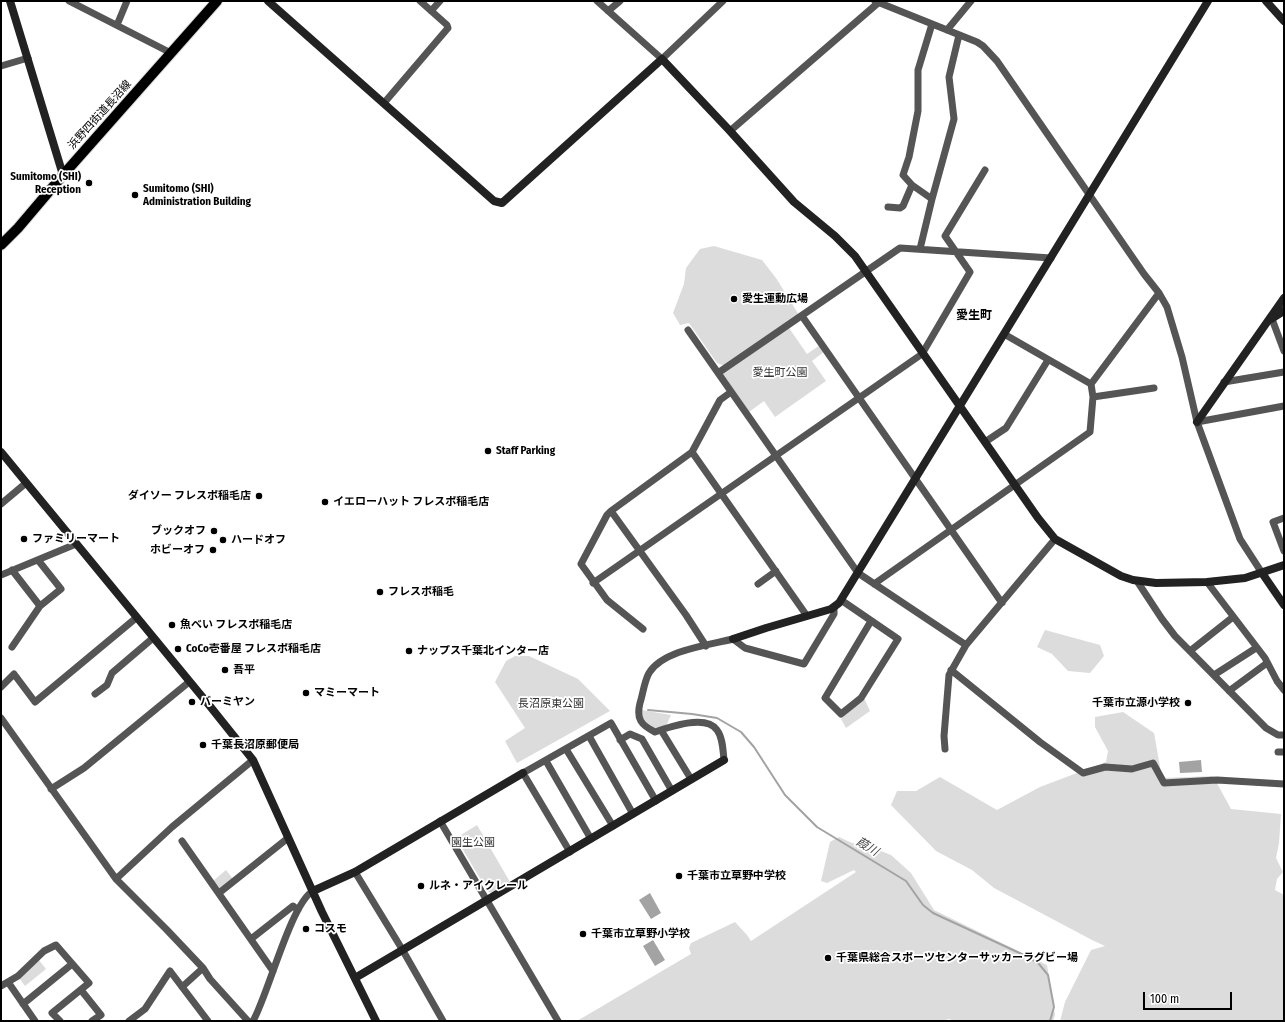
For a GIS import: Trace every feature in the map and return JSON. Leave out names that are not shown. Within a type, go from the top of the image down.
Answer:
[{"type":"main road","name":"浜野四街道長沼線","points":[[1,245],[18,228],[216,1]]},
{"type":"street","points":[[10,1],[63,175]]},
{"type":"street","points":[[69,1],[171,53]]},
{"type":"street","points":[[117,25],[128,1]]},
{"type":"street","points":[[268,1],[494,201],[502,203],[662,59],[723,1]]},
{"type":"street","points":[[384,103],[448,28],[447,25],[420,1]]},
{"type":"street","points":[[431,11],[440,1]]},
{"type":"street","points":[[597,1],[662,59],[794,202],[839,240],[855,256],[1046,530],[1055,539],[1113,572],[1137,581],[1156,583],[1207,582],[1245,578],[1284,565]]},
{"type":"street","points":[[608,11],[620,1]]},
{"type":"street","points":[[947,30],[971,1]]},
{"type":"street","points":[[355,978],[724,760],[718,730],[713,726],[701,723],[674,725],[655,732],[645,727],[639,719],[640,706],[648,675],[653,667],[686,649],[706,646],[733,639],[834,608],[841,600],[1208,1]]},
{"type":"street","points":[[1266,1],[1284,21]]},
{"type":"street","points":[[730,131],[877,2],[977,42],[997,61],[1167,307],[1182,357],[1197,422],[1240,539],[1284,605]]},
{"type":"street","points":[[932,24],[918,70],[918,111],[909,157],[903,175],[912,185],[932,199]]},
{"type":"street","points":[[920,249],[954,119],[949,77],[960,35]]},
{"type":"street","points":[[1,66],[28,58]]},
{"type":"street","points":[[593,583],[922,354],[970,272],[945,236],[985,170]]},
{"type":"street","points":[[888,207],[900,208],[903,206],[912,185]]},
{"type":"street","points":[[718,373],[900,248],[1051,258]]},
{"type":"street","points":[[874,584],[1090,432],[1093,397],[1091,384],[1159,294]]},
{"type":"street","points":[[1197,422],[1284,298]]},
{"type":"street","points":[[1269,320],[1284,311]]},
{"type":"street","points":[[802,316],[1002,604]]},
{"type":"street","points":[[1269,320],[1284,350]]},
{"type":"street","points":[[688,330],[858,573],[966,646]]},
{"type":"street","points":[[1004,334],[1091,384]]},
{"type":"street","points":[[985,442],[1006,428],[1048,360]]},
{"type":"street","points":[[1224,382],[1284,372]]},
{"type":"street","points":[[1093,397],[1154,388]]},
{"type":"street","points":[[643,629],[607,600],[593,583],[581,564],[607,515],[692,452],[720,400],[731,392]]},
{"type":"street","points":[[1197,422],[1284,406]]},
{"type":"street","points":[[1,452],[253,760],[288,838],[376,1021]]},
{"type":"street","points":[[692,452],[807,616]]},
{"type":"street","points":[[1,504],[26,483]]},
{"type":"street","points":[[611,511],[686,615],[706,646]]},
{"type":"street","points":[[1284,518],[1273,522],[1284,551]]},
{"type":"street","points":[[945,750],[944,736],[949,675],[951,670],[966,646],[1055,539]]},
{"type":"street","points":[[1,575],[76,544]]},
{"type":"street","points":[[12,647],[40,606],[61,589],[38,560]]},
{"type":"street","points":[[12,570],[40,606]]},
{"type":"street","points":[[758,584],[776,571]]},
{"type":"street","points":[[1137,581],[1175,636],[1266,728],[1278,735],[1284,735]]},
{"type":"street","points":[[1207,582],[1267,663],[1284,690]]},
{"type":"street","points":[[841,600],[898,638],[861,698],[841,714],[825,698],[872,621]]},
{"type":"street","points":[[733,639],[745,648],[804,664],[834,614],[834,608]]},
{"type":"street","points":[[1190,651],[1233,617]]},
{"type":"street","points":[[1,687],[14,674],[35,702],[136,618]]},
{"type":"street","points":[[95,694],[107,685],[112,673],[153,638]]},
{"type":"street","points":[[1217,677],[1256,648]]},
{"type":"street","points":[[1229,691],[1267,663]]},
{"type":"street","points":[[951,670],[1034,737],[1083,773],[1105,767],[1132,769],[1153,763],[1164,783],[1217,780],[1284,784]]},
{"type":"street","points":[[51,789],[84,768],[189,682]]},
{"type":"street","points":[[1,718],[116,879],[203,968],[210,979],[248,1021]]},
{"type":"street","points":[[253,1021],[298,910],[308,894],[355,872],[440,821],[611,723],[656,801]]},
{"type":"street","points":[[661,730],[691,779]]},
{"type":"street","points":[[620,740],[630,734],[642,739],[672,791]]},
{"type":"street","points":[[589,736],[633,814]]},
{"type":"street","points":[[566,749],[613,826]]},
{"type":"street","points":[[116,879],[172,827],[253,760]]},
{"type":"street","points":[[546,761],[590,839]]},
{"type":"street","points":[[523,774],[570,852]]},
{"type":"street","points":[[440,821],[558,1021]]},
{"type":"street","points":[[219,893],[288,838]]},
{"type":"street","points":[[182,841],[273,971]]},
{"type":"street","points":[[355,872],[402,949],[443,1021]]},
{"type":"street","points":[[251,939],[293,906],[298,910]]},
{"type":"street","points":[[1,986],[18,976],[44,951],[56,944],[89,983],[52,1013],[60,1021]]},
{"type":"street","points":[[23,1004],[72,964]]},
{"type":"street","points":[[182,987],[203,968]]},
{"type":"street","points":[[129,1021],[145,1009],[170,971],[208,1021]]},
{"type":"street","points":[[8,982],[35,1021]]},
{"type":"street","points":[[81,990],[101,1015],[92,1021]]},
{"type":"green space","name":"愛生運動広場","points":[[714,246],[762,260],[776,278],[799,315],[725,366],[717,363],[689,323],[680,325],[673,313],[684,284],[686,268],[700,249]]},
{"type":"green space","name":"愛生町公園","points":[[789,328],[807,354],[820,345],[825,351],[812,361],[826,381],[775,417],[764,401],[749,412],[723,374]]},
{"type":"green space","points":[[1045,630],[1100,645],[1104,656],[1090,673],[1068,671],[1052,654],[1037,647]]},
{"type":"green space","name":"長沼原東公園","points":[[515,656],[529,656],[578,679],[610,711],[517,763],[505,741],[525,728],[495,682],[506,661]]},
{"type":"green space","points":[[864,698],[870,711],[846,728],[841,719]]},
{"type":"green space","points":[[641,710],[671,715],[666,726],[656,728],[648,726],[645,723]]},
{"type":"green space","points":[[1123,712],[1154,733],[1162,778],[1213,776],[1231,809],[1281,814],[1279,843],[1276,858],[1283,872],[1277,879],[1275,890],[1284,895],[1284,1021],[1060,1021],[1065,1002],[1091,950],[1105,946],[994,888],[972,870],[936,851],[891,805],[897,791],[916,791],[940,777],[997,810],[1040,787],[1106,762],[1108,751],[1095,727],[1095,717]]},
{"type":"green space","name":"園生公園","points":[[477,825],[510,882],[492,893],[488,892],[456,838]]},
{"type":"green space","points":[[839,837],[852,843],[871,847],[891,855],[911,873],[934,910],[1047,965],[1055,1015],[1053,1021],[952,1021],[950,1019],[940,1021],[577,1021],[691,954],[689,948],[691,943],[735,922],[751,941],[856,872],[854,870],[827,883],[821,881],[830,842]]},
{"type":"green space","points":[[226,870],[233,879],[220,889],[213,881]]},
{"type":"green space","points":[[38,959],[46,969],[25,986],[19,978]]},
{"type":"shaded area","points":[[1201,760],[1202,772],[1180,773],[1179,762]]},
{"type":"shaded area","points":[[650,893],[661,913],[651,919],[639,900]]},
{"type":"shaded area","points":[[653,940],[665,960],[655,966],[643,946]]},
{"type":"waterway","name":"葭川","points":[[648,710],[717,718],[741,732],[754,747],[785,795],[817,827],[906,881],[923,905],[933,913],[1026,956],[1039,964],[1048,975],[1054,1007],[1050,1021]]},
{"type":"place","name":"Sumitomo (SHI) Reception","points":[[89,183]]},
{"type":"place","name":"Sumitomo (SHI) Administration Building","points":[[135,195]]},
{"type":"place","name":"愛生運動広場","points":[[734,299]]},
{"type":"place","name":"Staff Parking","points":[[488,451]]},
{"type":"place","name":"ダイソー フレスポ稲毛店","points":[[259,496]]},
{"type":"place","name":"イエローハット フレスポ稲毛店","points":[[325,502]]},
{"type":"place","name":"ブックオフ","points":[[214,531]]},
{"type":"place","name":"ファミリーマート","points":[[24,539]]},
{"type":"place","name":"ハードオフ","points":[[223,540]]},
{"type":"place","name":"ホビーオフ","points":[[213,550]]},
{"type":"place","name":"フレスポ稲毛","points":[[380,592]]},
{"type":"place","name":"魚べい フレスポ稲毛店","points":[[172,625]]},
{"type":"place","name":"CoCo壱番屋 フレスポ稲毛店","points":[[178,649]]},
{"type":"place","name":"ナップス千葉北インター店","points":[[409,651]]},
{"type":"place","name":"吾平","points":[[225,670]]},
{"type":"place","name":"マミーマート","points":[[306,693]]},
{"type":"place","name":"バーミヤン","points":[[192,702]]},
{"type":"place","name":"千葉市立源小学校","points":[[1188,703]]},
{"type":"place","name":"千葉長沼原郵便局","points":[[203,745]]},
{"type":"place","name":"千葉市立草野中学校","points":[[679,876]]},
{"type":"place","name":"ルネ・アイクレール","points":[[421,886]]},
{"type":"place","name":"コスモ","points":[[306,929]]},
{"type":"place","name":"千葉市立草野小学校","points":[[583,934]]},
{"type":"place","name":"千葉県総合スポーツセンターサッカーラグビー場","points":[[828,958]]},
{"type":"district","name":"愛生町","points":[[974,316]]}]
